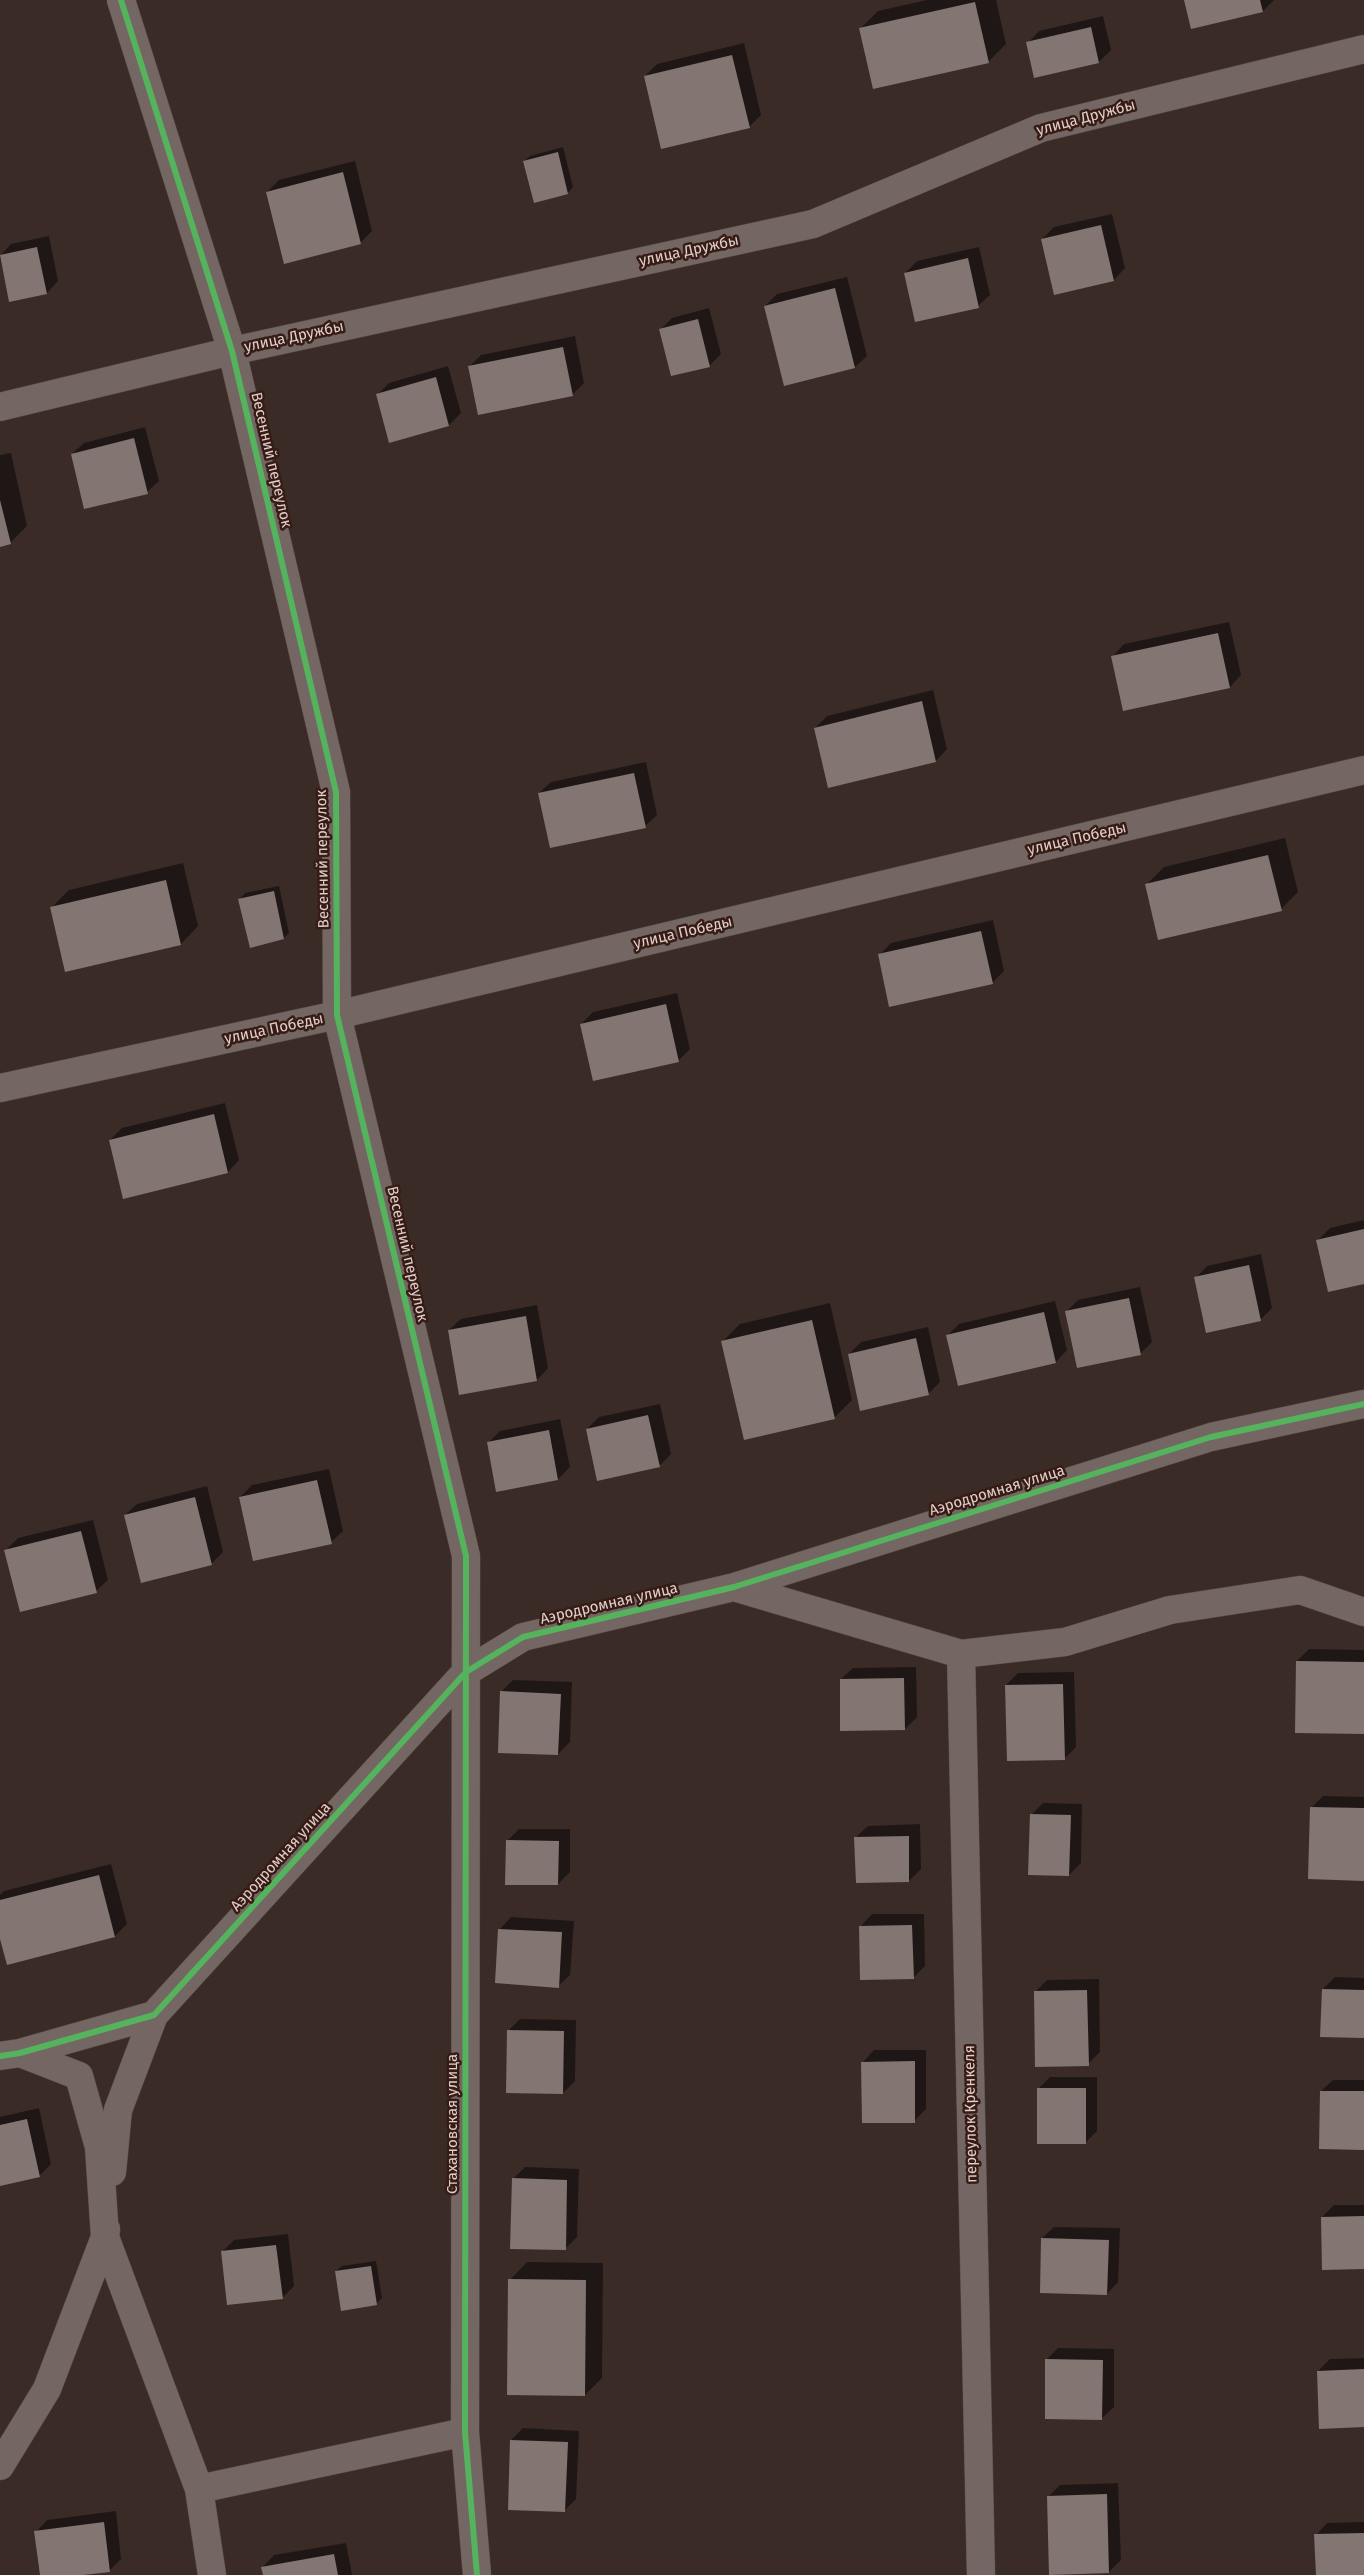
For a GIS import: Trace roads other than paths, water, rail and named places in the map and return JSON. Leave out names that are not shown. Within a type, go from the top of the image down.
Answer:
[{"type":"street","name":"Весенний переулок","points":[[121,0],[232,351],[336,792],[337,1015],[466,1556],[466,1672]]},
{"type":"street","name":"улица Дружбы","points":[[0,407],[232,351],[813,224],[1041,128],[1364,49]]},
{"type":"street","name":"улица Победы","points":[[0,1088],[337,1015],[1364,770]]},
{"type":"street","name":"Аэродромная улица","points":[[154,2015],[466,1672],[523,1637],[734,1587],[1210,1437],[1364,1404]]},
{"type":"street","points":[[734,1587],[961,1654],[1065,1642],[1170,1610],[1300,1590],[1364,1612]]},
{"type":"street","name":"переулок Кренкеля","points":[[961,1654],[981,2575]]},
{"type":"street","name":"Стахановская улица","points":[[466,1672],[466,2432],[477,2575]]},
{"type":"street","points":[[10,2055],[154,2015]]},
{"type":"street","points":[[0,2466],[47,2389],[105,2237],[118,2110],[154,2015]]},
{"type":"street","points":[[10,2055],[79,2076],[99,2147],[105,2237],[199,2489],[212,2575]]},
{"type":"street","points":[[199,2489],[466,2432]]}]
